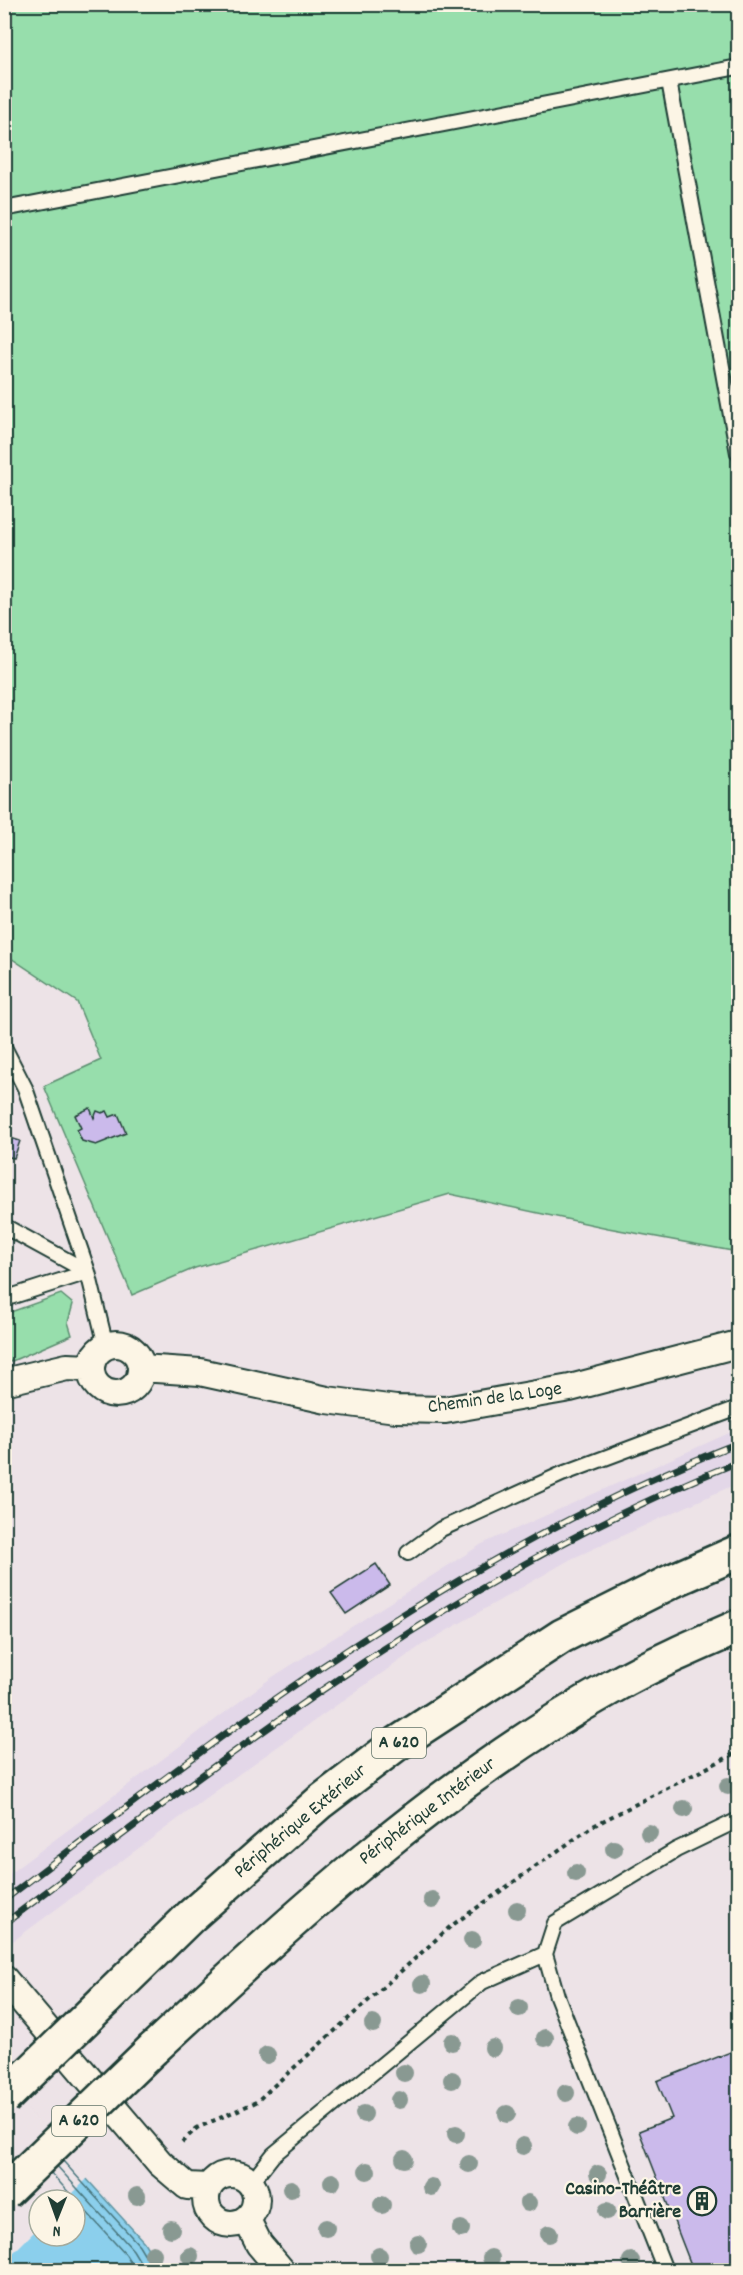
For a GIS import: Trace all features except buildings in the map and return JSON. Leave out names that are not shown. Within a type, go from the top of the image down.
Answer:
[{"type":"highway","name":"Périphérique Extérieur","points":[[4,2098],[191,1916],[312,1809],[395,1745],[562,1636],[674,1580],[738,1552]]},
{"type":"highway","name":"Périphérique Intérieur","points":[[4,2193],[153,2049],[325,1892],[391,1837],[519,1744],[612,1687],[738,1627]]},
{"type":"street","name":"Chemin de la Loge","points":[[141,1368],[200,1372],[339,1401],[396,1409],[445,1410],[570,1388],[738,1344]]},
{"type":"street","points":[[124,1345],[133,1350],[141,1368],[134,1386],[116,1394],[107,1392],[98,1386],[92,1378],[92,1359],[106,1346],[124,1345]]},
{"type":"street","points":[[4,1382],[67,1367],[91,1368]]},
{"type":"street","points":[[4,1979],[160,2163],[187,2186],[208,2187],[221,2176],[237,2174],[251,2183],[256,2192],[257,2202],[254,2212],[247,2220],[239,2224],[222,2224],[214,2219],[206,2204],[208,2187]]},
{"type":"street","points":[[247,2220],[259,2244],[281,2271]]},
{"type":"lane","points":[[4,209],[738,67]]},
{"type":"lane","points":[[669,81],[738,453]]},
{"type":"lane","points":[[4,1047],[26,1088],[88,1272],[106,1346]]},
{"type":"lane","points":[[4,1226],[88,1272]]},
{"type":"lane","points":[[4,1299],[88,1272]]},
{"type":"lane","points":[[408,1553],[441,1529],[562,1474],[738,1408]]},
{"type":"lane","points":[[665,2271],[556,1996],[545,1954],[555,1923],[676,1850],[738,1820]]},
{"type":"lane","points":[[251,2183],[273,2155],[482,1982],[545,1954]]},
{"type":"path","points":[[160,2163],[197,2128],[256,2102],[451,1926],[593,1826],[738,1752]]},
{"type":"shaded area","points":[[738,1429],[738,1483],[571,1559],[422,1645],[239,1774],[5,1947],[5,1877],[271,1678],[482,1544]]},
{"type":"green space","points":[[4,5],[738,5],[738,1252],[608,1228],[450,1194],[195,1268],[132,1295],[44,1086],[101,1060],[77,1002],[5,954]]},
{"type":"green space","points":[[61,1294],[73,1304],[68,1322],[72,1335],[5,1364],[5,1314]]},
{"type":"water","points":[[4,2088],[144,2242],[161,2270],[5,2270]]},
{"type":"pier","points":[[4,2085],[89,2177],[78,2188],[27,2188],[27,2239],[5,2261]]},
{"type":"railway","points":[[4,1900],[230,1730],[376,1631],[434,1595],[553,1528],[613,1497],[738,1443]]},
{"type":"railway","points":[[4,1924],[179,1792],[267,1729],[447,1609],[540,1555],[637,1506],[738,1462]]},
{"type":"place","name":"Casino-Théâtre Barrière","points":[[702,2201]]}]
